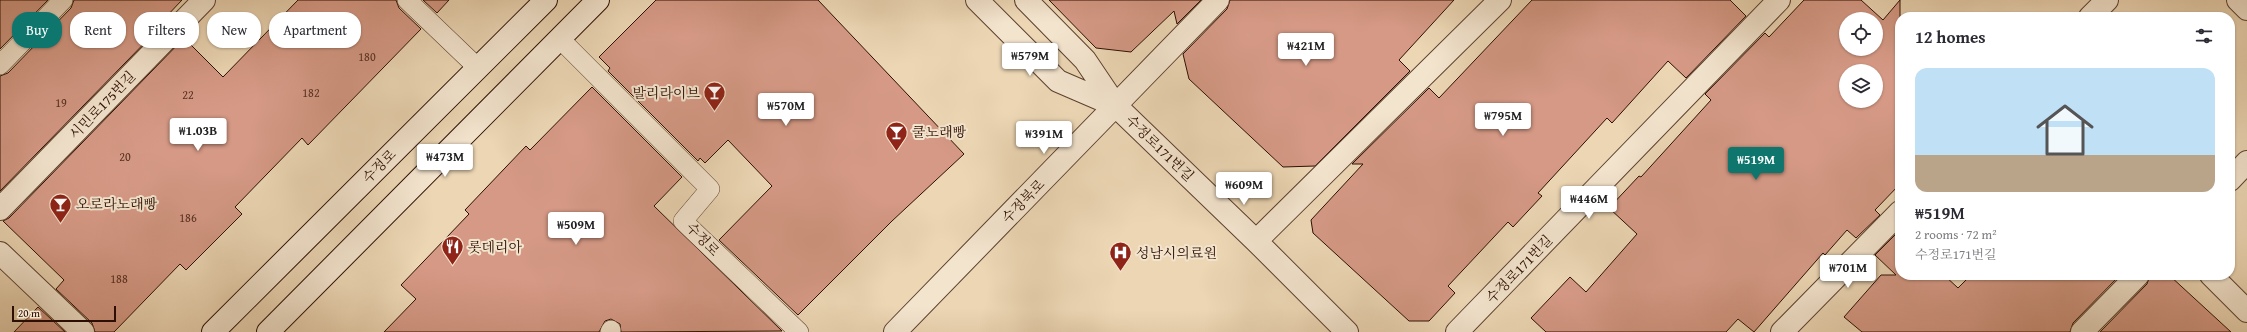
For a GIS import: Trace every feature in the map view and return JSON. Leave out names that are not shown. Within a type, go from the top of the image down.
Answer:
[{"type":"street","name":"시민로175번길","points":[[0,209],[204,0]]},
{"type":"street","name":"수정로","points":[[213,332],[546,0]]},
{"type":"street","points":[[268,332],[598,0]]},
{"type":"street","name":"수정로171번길","points":[[977,0],[1058,81],[1116,106]]},
{"type":"street","name":"수정로171번길","points":[[1026,0],[1085,60],[1116,106],[1256,241],[1347,332]]},
{"type":"street","name":"수정북로","points":[[895,332],[1218,0]]},
{"type":"street","points":[[1256,241],[1500,0]]},
{"type":"street","name":"수정로171번길","points":[[1457,332],[1779,0]]},
{"type":"street","points":[[2095,12],[2107,0]]},
{"type":"street","points":[[2238,0],[2247,9]]},
{"type":"street","points":[[2235,175],[2247,162]]},
{"type":"street","points":[[1782,332],[1894,217]]},
{"type":"street","points":[[0,253],[83,332]]},
{"type":"street","points":[[2082,332],[2133,280]]},
{"type":"street","points":[[2216,280],[2247,310]]},
{"type":"lane","points":[[0,65],[63,0]]},
{"type":"lane","points":[[407,0],[478,68]]},
{"type":"lane","name":"수정로","points":[[560,39],[710,189],[683,221],[799,332]]},
{"type":"building","points":[[0,0],[48,0],[36,12],[12,12],[12,37],[0,49]]},
{"type":"building","points":[[74,0],[182,0],[171,12],[134,12],[134,48],[140,48],[0,191],[0,76],[8,73],[32,48],[62,48],[62,17],[71,8]]},
{"type":"building","points":[[298,0],[396,0],[399,8],[421,29],[308,145],[302,138],[235,207],[242,214],[186,270],[180,264],[114,332],[95,332],[92,323],[56,289],[64,280],[3,221],[9,218],[174,48],[194,48],[223,77],[251,48],[261,48],[261,38],[269,30],[269,48],[361,48],[361,12],[286,12]]},
{"type":"building","points":[[423,0],[449,0],[437,13]]},
{"type":"building","points":[[656,0],[818,0],[964,154],[892,221],[798,315],[719,240],[772,186],[728,140],[705,163],[700,158],[698,161],[608,71],[610,68],[599,57]]},
{"type":"building","points":[[1049,0],[1201,0],[1177,24],[1174,11],[1131,52],[1096,48]]},
{"type":"building","points":[[1230,0],[1454,0],[1399,60],[1410,71],[1315,166],[1283,167],[1189,79],[1183,54],[1227,9]]},
{"type":"building","points":[[1532,0],[1730,0],[1746,16],[1686,78],[1668,61],[1612,123],[1607,118],[1538,193],[1542,196],[1513,227],[1508,222],[1448,286],[1455,293],[1429,321],[1409,321],[1313,233],[1311,220],[1363,164],[1352,164],[1429,88],[1439,98]]},
{"type":"building","points":[[1804,0],[1861,0],[1874,12],[1839,12],[1839,56],[1883,56],[1883,20],[1900,0],[1900,12],[1895,12],[1895,189],[1875,210],[1880,215],[1856,238],[1847,230],[1825,255],[1823,253],[1754,332],[1738,319],[1726,332],[1546,332],[1531,318],[1570,277],[1586,292],[1637,234],[1609,208],[1639,176],[1641,177],[1711,100],[1705,94],[1765,33],[1769,37]]},
{"type":"building","points":[[592,87],[682,177],[654,206],[782,331],[621,332],[620,324],[611,319],[605,321],[599,332],[384,332],[416,299],[401,285],[469,214],[465,210],[526,146],[530,150]]},
{"type":"building","points":[[1895,235],[1895,274],[1875,255]]},
{"type":"building","points":[[1881,275],[1895,275],[1895,280],[1949,280],[1958,288],[1966,280],[2115,280],[2073,323],[2070,332],[1862,332],[1844,317]]},
{"type":"building","points":[[2148,280],[2174,280],[2231,332],[2100,332],[2147,284]]},
{"type":"building","points":[[38,307],[65,332],[14,332]]},
{"type":"place","name":"발리라이브","points":[[715,112]]},
{"type":"place","name":"쿨노래빵","points":[[897,152]]},
{"type":"place","name":"오로라노래빵","points":[[61,224]]},
{"type":"place","name":"롯데리아","points":[[452,266]]},
{"type":"place","name":"성남시의료원","points":[[1120,272]]}]
